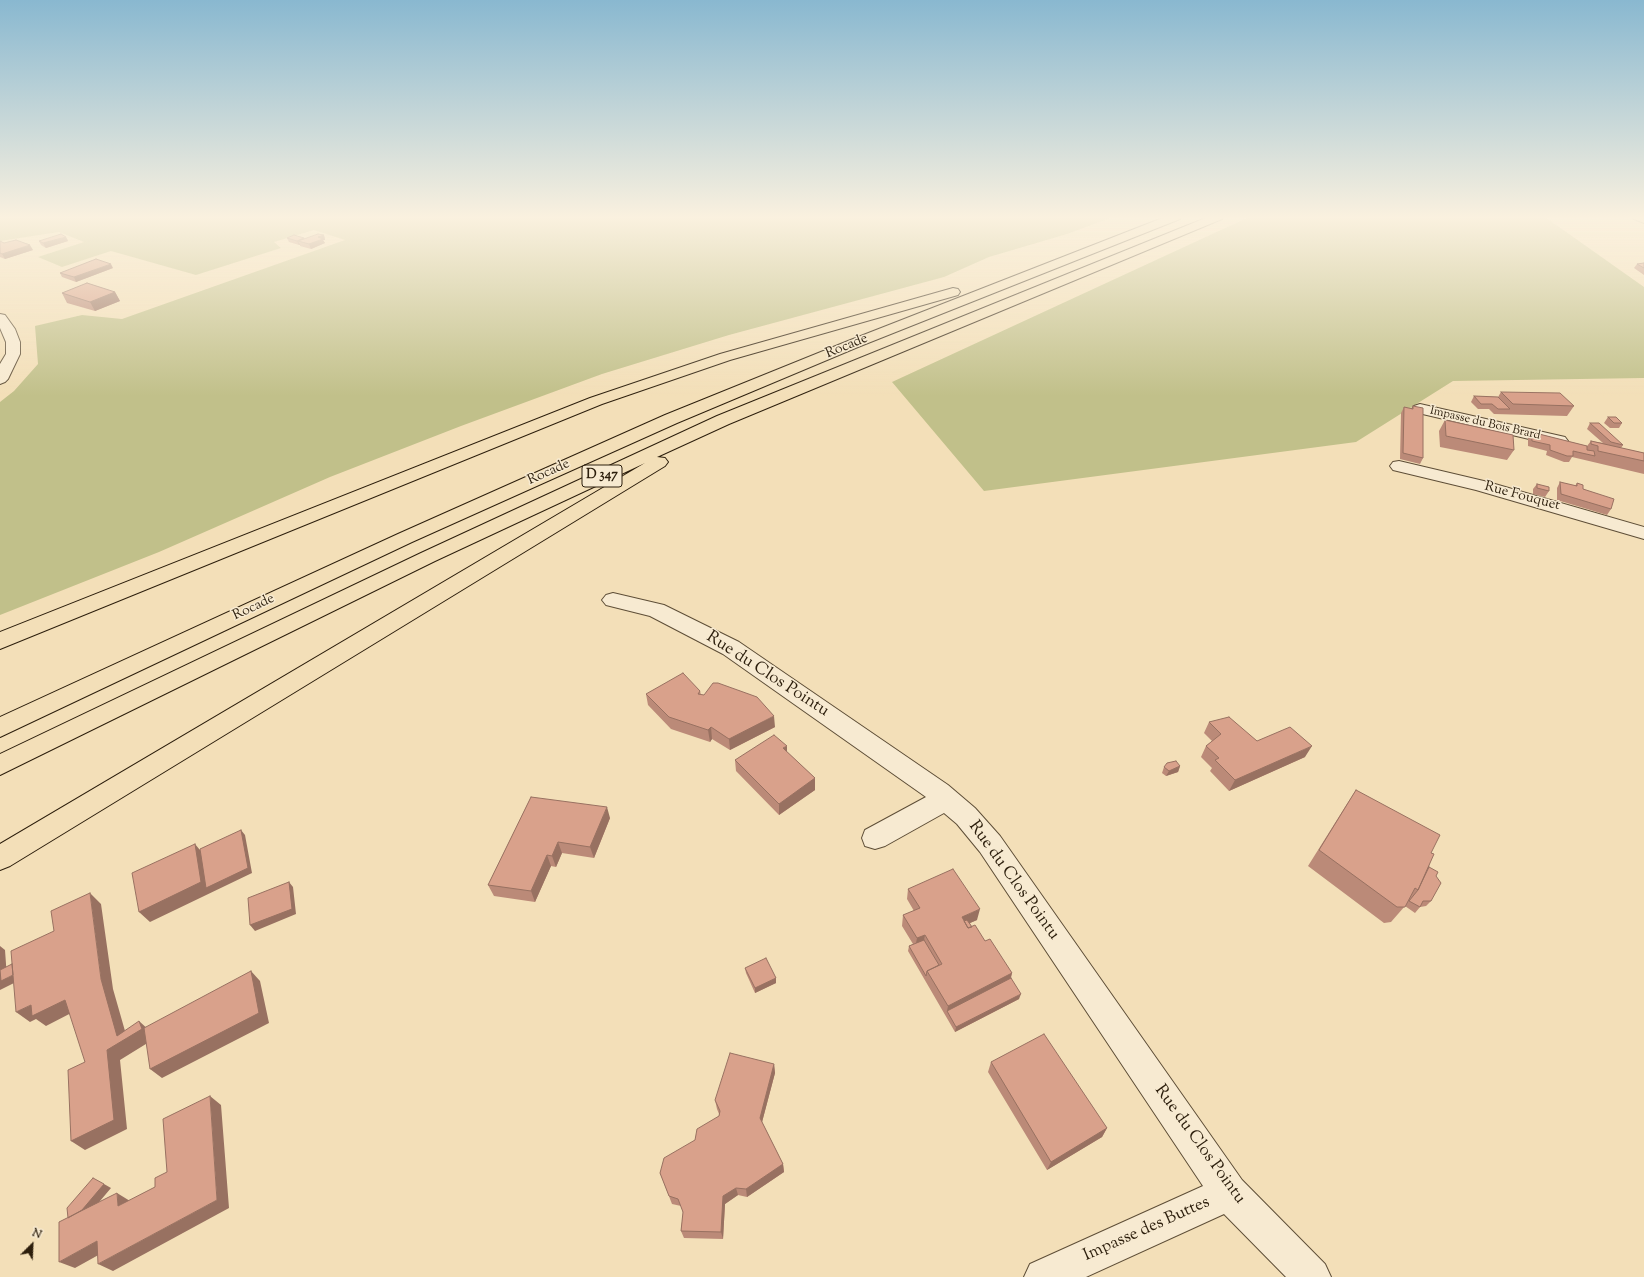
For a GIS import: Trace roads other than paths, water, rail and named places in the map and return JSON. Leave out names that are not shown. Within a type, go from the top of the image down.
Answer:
[{"type":"highway","points":[[0,642],[521,430],[618,393],[782,340],[1011,277]]},
{"type":"highway","name":"Rocade","points":[[0,728],[384,548],[615,444],[820,357],[1024,277]]},
{"type":"highway","name":"D 347","points":[[0,765],[428,557],[723,420],[1073,277]]},
{"type":"highway","points":[[0,858],[634,478],[723,420]]},
{"type":"street","points":[[0,318],[8,329],[13,342],[13,354],[0,379]]},
{"type":"street","name":"Impasse du Bois Brard","points":[[1420,409],[1577,445]]},
{"type":"street","name":"Rue Fouquet","points":[[1399,466],[1482,486],[1644,533]]},
{"type":"street","name":"Rue du Clos Pointu","points":[[613,600],[656,610],[731,648],[946,799],[966,816],[990,844],[1229,1193],[1312,1277]]},
{"type":"street","points":[[875,838],[946,799]]},
{"type":"street","name":"Impasse des Buttes","points":[[1043,1277],[1229,1193]]}]
